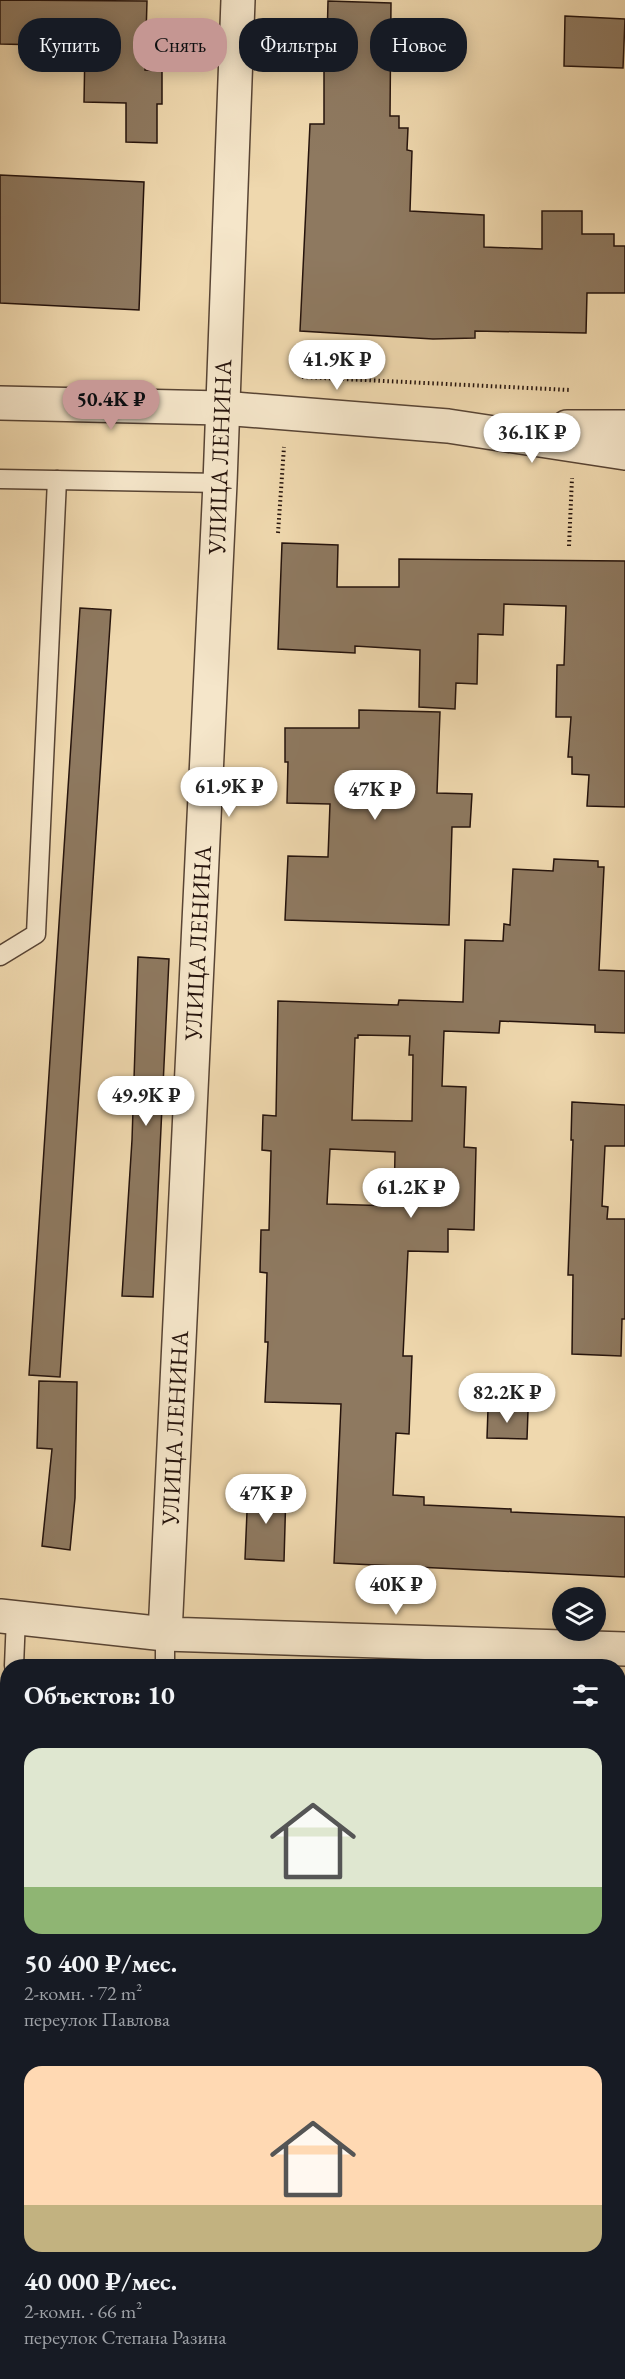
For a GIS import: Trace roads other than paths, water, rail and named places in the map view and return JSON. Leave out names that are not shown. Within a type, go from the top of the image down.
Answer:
[{"type":"street","name":"УЛИЦА ЛЕНИНА","points":[[165,1634],[220,483],[238,0]]},
{"type":"street","points":[[0,403],[222,408],[287,412],[448,426],[625,453]]},
{"type":"street","points":[[448,426],[625,428]]},
{"type":"street","points":[[8,1617],[165,1634],[625,1648]]},
{"type":"lane","points":[[0,479],[220,483]]},
{"type":"lane","points":[[0,956],[36,934],[57,480]]},
{"type":"lane","points":[[8,1617],[13,1659]]},
{"type":"lane","points":[[165,1634],[165,1659]]}]
